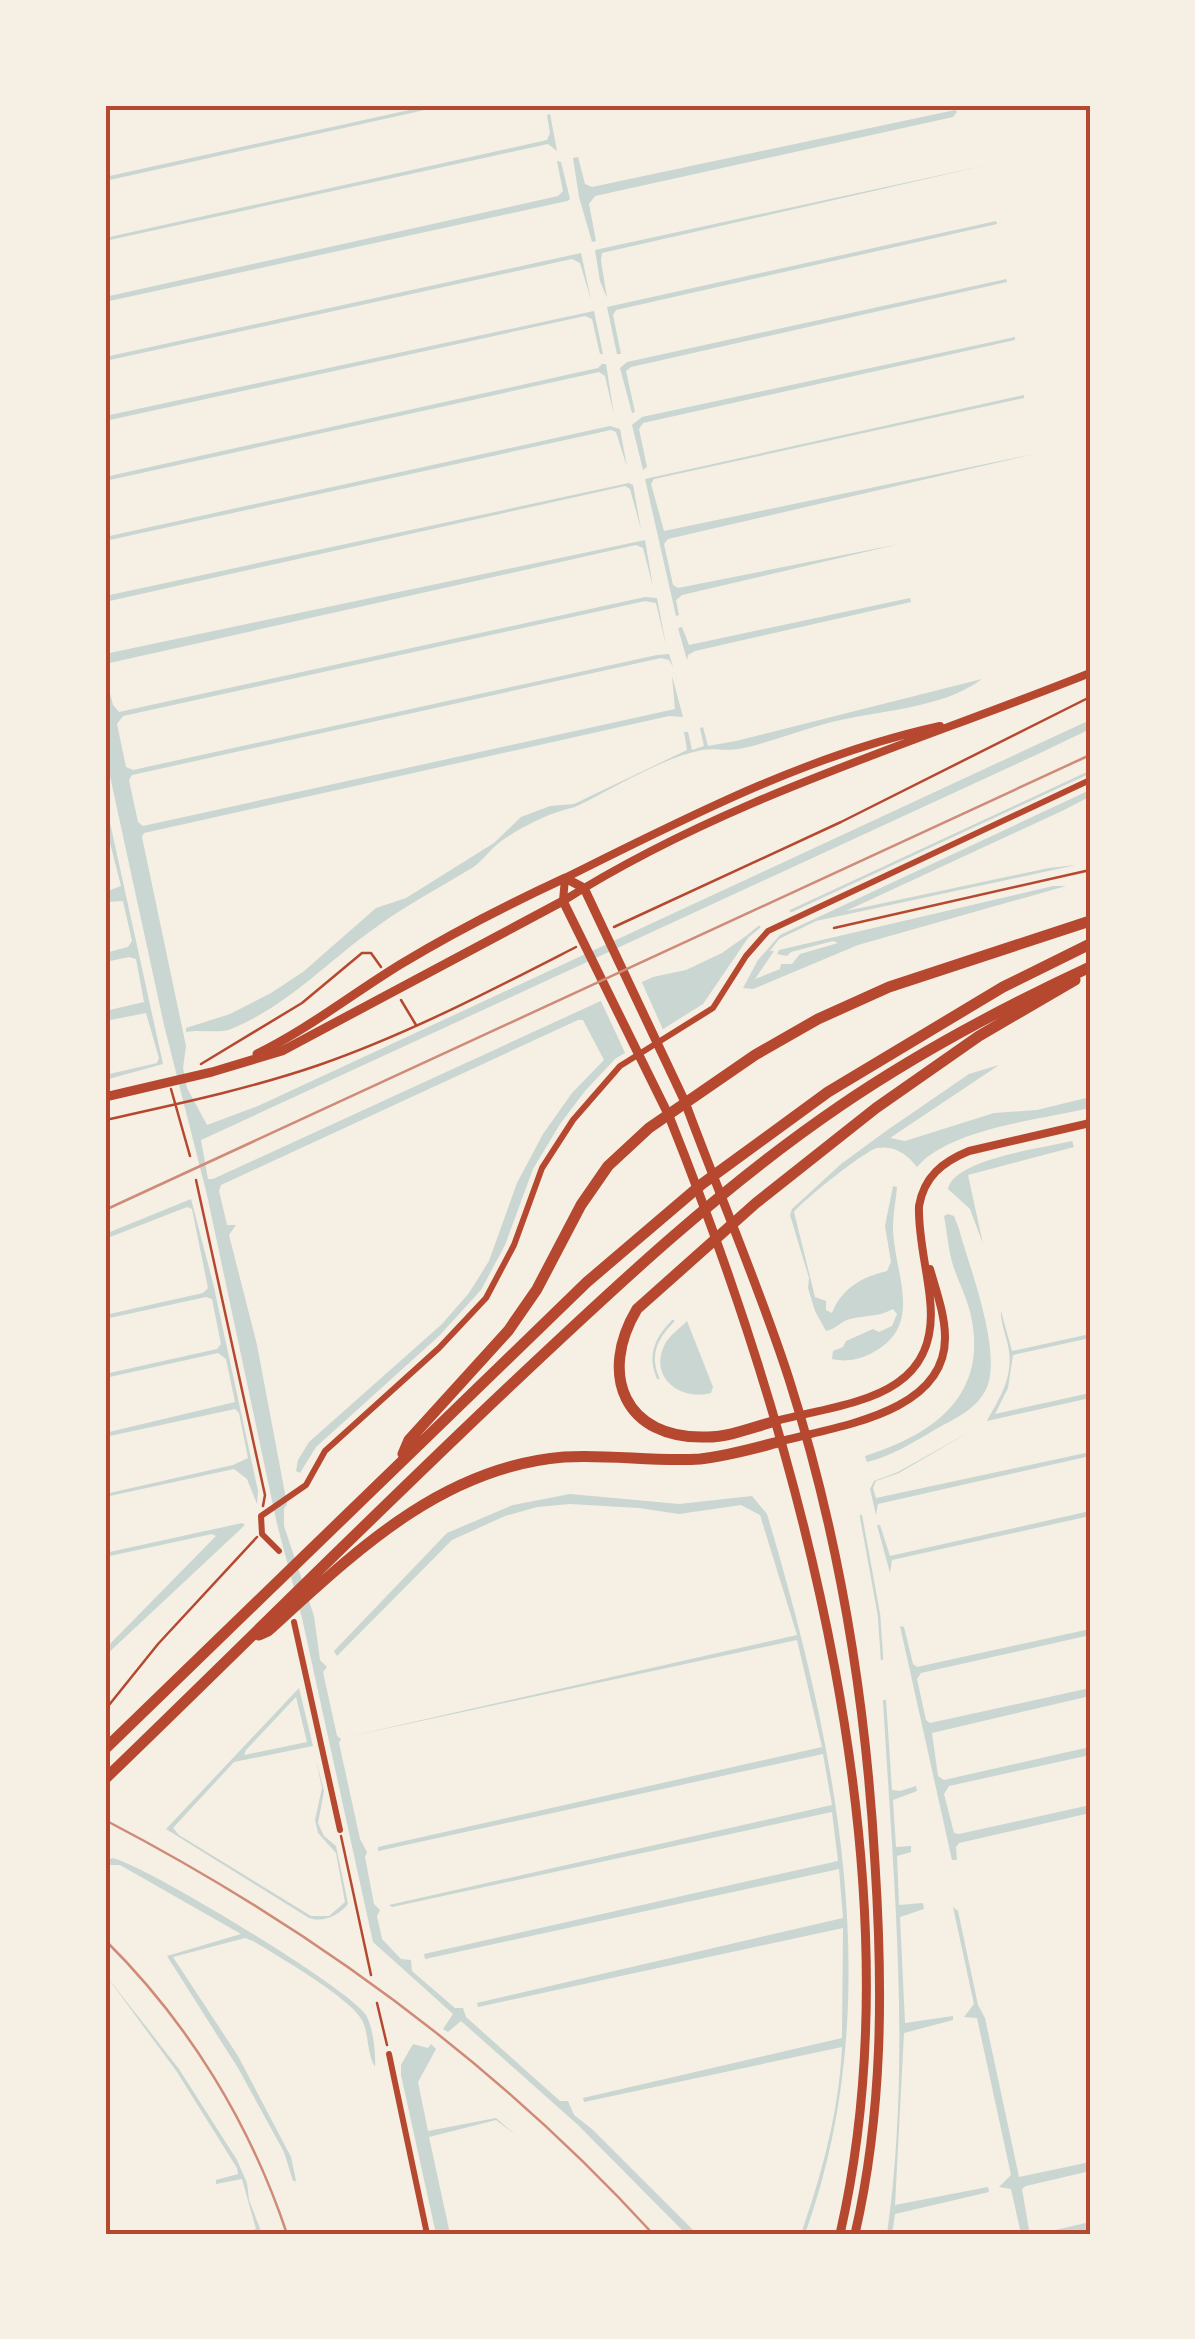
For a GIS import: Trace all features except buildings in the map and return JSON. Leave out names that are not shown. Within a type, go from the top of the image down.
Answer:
[{"type":"highway","points":[[402,1458],[409,1440],[508,1331],[536,1289],[581,1205],[628,1144],[755,1054],[818,1020],[889,987],[1090,921]]},
{"type":"highway","points":[[105,1749],[402,1458],[588,1282],[702,1184],[828,1092],[1003,986],[1090,944]]},
{"type":"highway","points":[[776,1421],[704,1438],[672,1433],[646,1422],[624,1395],[617,1366],[624,1330],[638,1309],[756,1202],[876,1108],[964,1046],[1073,983],[1087,968]]},
{"type":"highway","points":[[105,1779],[250,1638],[272,1623],[603,1298],[716,1199],[839,1106],[934,1047],[1087,968]]},
{"type":"highway","points":[[322,1574],[429,1500],[505,1469],[567,1457],[700,1458],[782,1441]]},
{"type":"main road","points":[[237,1064],[307,1028],[398,966],[492,911],[565,878],[584,888],[685,1102],[742,1252],[805,1434],[833,1547],[859,1684],[874,1838],[881,1983],[880,2053],[872,2140],[855,2234]]},
{"type":"main road","points":[[105,1096],[173,1082],[191,1072],[282,1051],[564,901],[669,1116],[724,1266],[782,1441],[830,1650],[862,1891],[866,1982],[860,2120],[840,2234]]},
{"type":"street","points":[[564,901],[738,810],[1090,673]]},
{"type":"street","points":[[564,901],[565,878],[688,816],[777,778],[890,740],[959,722]]},
{"type":"street","points":[[279,1551],[262,1534],[262,1516],[306,1485],[324,1452],[439,1348],[486,1298],[514,1245],[542,1168],[573,1120],[620,1066],[714,1008],[746,956],[768,931],[1090,780]]},
{"type":"street","points":[[776,1421],[891,1389],[920,1364],[932,1323],[918,1206],[933,1173],[954,1157],[984,1146],[1090,1123]]},
{"type":"street","points":[[782,1441],[896,1408],[914,1398],[934,1377],[946,1337],[920,1231]]},
{"type":"street","points":[[294,1622],[340,1830]]},
{"type":"street","points":[[389,2054],[428,2234]]},
{"type":"lane","points":[[834,928],[1090,870]]},
{"type":"path","points":[[604,933],[841,822],[1090,697]]},
{"type":"path","points":[[105,1120],[198,1100],[323,1064],[416,1026],[576,947]]},
{"type":"path","points":[[191,1072],[302,1003],[362,953],[371,954],[382,968]]},
{"type":"path","points":[[400,1000],[416,1026]]},
{"type":"path","points":[[173,1082],[190,1156]]},
{"type":"path","points":[[196,1180],[265,1496],[262,1516]]},
{"type":"path","points":[[105,1710],[184,1616],[262,1534]]},
{"type":"path","points":[[340,1830],[371,1975]]},
{"type":"path","points":[[378,2002],[389,2054]]},
{"type":"shaded area","points":[[432,105],[447,105],[105,181],[105,177]]},
{"type":"shaded area","points":[[955,110],[953,117],[595,196],[589,204],[596,241],[592,242],[573,158],[578,157],[585,184],[592,187]]},
{"type":"shaded area","points":[[550,114],[557,151],[548,144],[105,241],[547,140]]},
{"type":"shaded area","points":[[557,161],[561,162],[570,199],[567,201],[105,302],[105,297],[558,196],[563,191]]},
{"type":"shaded area","points":[[987,165],[602,253],[607,298],[600,281],[595,250]]},
{"type":"shaded area","points":[[996,221],[997,224],[616,310],[613,315],[621,354],[617,354],[607,307]]},
{"type":"shaded area","points":[[581,253],[591,300],[580,263],[572,259],[105,361],[105,357]]},
{"type":"shaded area","points":[[1006,279],[1007,282],[631,367],[626,371],[635,412],[632,413],[620,368],[627,362]]},
{"type":"shaded area","points":[[594,311],[603,354],[592,319],[585,316],[105,421],[105,416]]},
{"type":"shaded area","points":[[1015,337],[643,423],[639,429],[647,467],[643,470],[632,425],[642,417]]},
{"type":"shaded area","points":[[606,364],[614,415],[605,376],[599,372],[105,481],[105,477],[598,368]]},
{"type":"shaded area","points":[[1024,395],[654,479],[651,484],[664,531],[1034,454],[668,539],[664,544],[673,585],[678,588],[899,544],[682,595],[676,600],[676,616],[645,479]]},
{"type":"shaded area","points":[[610,426],[620,429],[627,467],[616,432],[611,430],[105,541],[105,537]]},
{"type":"shaded area","points":[[629,483],[633,485],[641,529],[630,489],[625,486],[105,602],[105,596]]},
{"type":"shaded area","points":[[645,540],[653,587],[643,548],[636,545],[105,664],[105,654]]},
{"type":"shaded area","points":[[645,597],[657,598],[666,645],[656,603],[645,601],[123,716],[117,724],[126,767],[133,770],[657,655],[669,654],[673,667],[669,660],[661,658],[132,775],[129,780],[138,822],[143,826],[675,709],[672,676],[683,717],[669,716],[144,833],[186,1046],[183,1068],[187,1088],[207,1125],[258,1106],[1090,720],[1090,729],[1038,754],[201,1140],[208,1179],[213,1179],[653,977],[686,970],[748,938],[703,1004],[615,1059],[585,1091],[533,1169],[505,1245],[481,1290],[439,1336],[316,1447],[300,1473],[296,1471],[298,1460],[309,1442],[442,1324],[469,1293],[489,1261],[517,1183],[543,1134],[572,1093],[604,1060],[583,1020],[578,1020],[221,1185],[219,1191],[227,1225],[236,1225],[229,1235],[257,1345],[287,1504],[284,1526],[314,1616],[320,1660],[327,1667],[323,1672],[337,1736],[341,1739],[360,1839],[367,1852],[374,1904],[380,1910],[377,1916],[382,1939],[401,1959],[411,1960],[412,1971],[455,2008],[463,2008],[466,2017],[560,2101],[568,2101],[574,2115],[697,2234],[686,2234],[578,2125],[461,2021],[448,2032],[443,2029],[453,2014],[373,1942],[105,753],[105,674],[113,705],[119,712]]},
{"type":"shaded area","points":[[910,598],[911,602],[695,651],[687,660],[678,628],[682,627],[689,645]]},
{"type":"shaded area","points":[[982,679],[928,703],[828,723],[739,749],[702,750],[654,767],[508,836],[472,868],[381,924],[286,998],[251,1020],[226,1030],[186,1032],[186,1028],[230,1014],[271,993],[303,972],[376,908],[406,898],[494,843],[521,817],[550,806],[574,804],[687,750],[684,732],[688,732],[692,750],[704,746],[700,728],[703,727],[708,746]]},
{"type":"shaded area","points":[[1090,790],[1089,797],[1064,810],[846,911],[1076,865],[816,921],[779,939],[755,979],[780,969],[781,964],[792,964],[800,954],[838,943],[833,941],[787,956],[777,954],[779,950],[1066,886],[858,945],[753,989],[743,988],[758,960],[780,935]]},
{"type":"shaded area","points":[[105,800],[163,1064],[105,1080],[105,1075],[157,1063],[159,1058],[146,1013],[105,1021],[105,1011],[144,1002],[136,959],[105,962],[105,953],[128,947],[132,941],[123,901],[105,902],[105,892],[121,886],[110,843],[105,843]]},
{"type":"shaded area","points":[[999,1065],[890,1138],[905,1141],[994,1113],[1037,1110],[1090,1097],[1090,1108],[973,1134],[932,1154],[917,1167],[900,1152],[877,1148],[834,1177],[794,1212],[815,1297],[826,1301],[826,1310],[832,1313],[854,1285],[887,1271],[891,1262],[885,1226],[893,1186],[897,1187],[893,1226],[903,1297],[898,1329],[870,1354],[851,1360],[832,1359],[833,1351],[846,1341],[873,1329],[879,1332],[892,1326],[897,1314],[893,1309],[850,1319],[826,1331],[808,1288],[809,1278],[790,1215],[792,1209],[841,1164],[886,1131],[969,1074]]},
{"type":"shaded area","points":[[1072,1141],[1074,1147],[968,1175],[983,1244],[970,1209],[948,1189],[954,1179],[982,1162]]},
{"type":"shaded area","points":[[191,1199],[213,1283],[258,1491],[257,1504],[247,1479],[234,1469],[105,1497],[248,1458],[235,1409],[105,1437],[105,1433],[235,1402],[226,1359],[218,1353],[105,1378],[105,1374],[217,1349],[221,1344],[212,1299],[206,1297],[105,1319],[105,1315],[203,1293],[208,1288],[192,1209],[187,1207],[105,1239],[105,1234]]},
{"type":"shaded area","points":[[944,1216],[954,1216],[959,1229],[984,1312],[990,1378],[980,1399],[963,1414],[903,1448],[867,1462],[865,1456],[912,1437],[932,1424],[962,1392],[970,1372],[974,1348],[972,1321],[951,1256]]},
{"type":"shaded area","points":[[1001,1311],[1012,1351],[1090,1334],[1090,1338],[1013,1355],[1008,1388],[995,1414],[1090,1393],[1090,1398],[987,1421],[1009,1371]]},
{"type":"shaded area","points":[[687,1321],[713,1387],[711,1393],[699,1395],[678,1390],[661,1367],[665,1344]]},
{"type":"shaded area","points":[[971,1431],[899,1473],[876,1481],[876,1498],[1090,1452],[1090,1456],[878,1504],[876,1515],[870,1489],[874,1481]]},
{"type":"shaded area","points":[[570,1494],[679,1504],[752,1496],[767,1514],[814,1691],[832,1782],[844,1873],[849,1964],[845,2055],[831,2145],[805,2234],[801,2234],[833,2118],[842,2047],[584,2102],[583,2098],[842,2038],[843,1928],[478,2007],[477,2003],[843,1918],[839,1869],[425,1959],[424,1954],[838,1861],[832,1812],[389,1905],[832,1805],[823,1754],[378,1851],[378,1847],[822,1747],[797,1640],[347,1737],[797,1635],[760,1515],[741,1505],[679,1514],[570,1504],[537,1507],[505,1516],[452,1540],[337,1656],[334,1651],[447,1533],[513,1505]]},
{"type":"shaded area","points":[[1090,1511],[1090,1516],[892,1560],[890,1573],[877,1525],[890,1556]]},
{"type":"shaded area","points":[[245,1525],[105,1656],[105,1649],[216,1536],[105,1557],[105,1553]]},
{"type":"shaded area","points":[[900,1626],[904,1627],[917,1667],[1090,1629],[1090,1635],[921,1673],[917,1679],[930,1723],[1090,1688],[1090,1696],[932,1733],[938,1776],[944,1780],[1090,1747],[1090,1755],[949,1786],[944,1794],[954,1833],[1090,1805],[1090,1813],[959,1843],[957,1860],[952,1860]]},
{"type":"shaded area","points":[[299,1688],[313,1746],[234,1762],[173,1828],[311,1916],[329,1916],[345,1902],[336,1853],[318,1833],[315,1820],[322,1788],[316,1760],[324,1791],[318,1823],[324,1836],[336,1846],[348,1904],[331,1917],[309,1918],[166,1829]],"holes":[[[296,1697],[307,1742],[244,1755]]]},
{"type":"shaded area","points":[[883,1700],[892,1790],[916,1786],[917,1791],[893,1800],[896,1847],[911,1846],[911,1852],[897,1856],[899,1905],[923,1903],[924,1909],[900,1917],[905,2023],[953,2016],[953,2020],[904,2033],[895,2205],[988,2187],[989,2192],[895,2214],[892,2234],[887,2234],[898,2101],[898,1967]]},
{"type":"shaded area","points":[[112,1858],[163,1881],[245,1929],[324,1980],[366,2015],[374,2041],[375,2067],[365,2027],[356,2013],[313,1978],[253,1941],[245,1938],[173,1957],[238,2056],[291,2157],[296,2181],[238,2068],[167,1956],[241,1934],[120,1865],[105,1865]]},
{"type":"shaded area","points":[[953,1907],[958,1911],[978,2005],[985,2018],[1019,2177],[1090,2162],[1090,2171],[1022,2189],[1029,2230],[1038,2234],[1021,2234],[1011,2189],[999,2187],[1011,2175],[977,2018],[964,2017],[974,2004]]},
{"type":"shaded area","points":[[105,1974],[179,2069],[237,2160],[262,2234],[240,2234],[256,2229],[242,2179],[216,2184],[216,2180],[238,2174],[237,2168],[177,2072]]},
{"type":"shaded area","points":[[413,2044],[428,2048],[431,2044],[436,2049],[418,2082],[428,2131],[496,2118],[516,2135],[496,2120],[429,2137],[450,2234],[436,2234],[401,2075],[401,2065]]},
{"type":"shaded area","points":[[1090,2222],[1090,2230],[1073,2234],[1038,2234]]},
{"type":"pier","points":[[640,978],[665,1034],[627,1057],[599,997]]},
{"type":"waterway","points":[[791,911],[1090,772]]},
{"type":"waterway","points":[[747,937],[759,927]]},
{"type":"waterway","points":[[658,1378],[655,1347],[673,1321]]},
{"type":"waterway","points":[[861,1516],[879,1615],[882,1659]]},
{"type":"railway","points":[[105,1210],[1090,755]]},
{"type":"railway","points":[[105,1820],[255,1906],[397,2003],[530,2112],[653,2234]]},
{"type":"railway","points":[[105,1940],[163,2005],[213,2076],[255,2153],[287,2234]]}]
